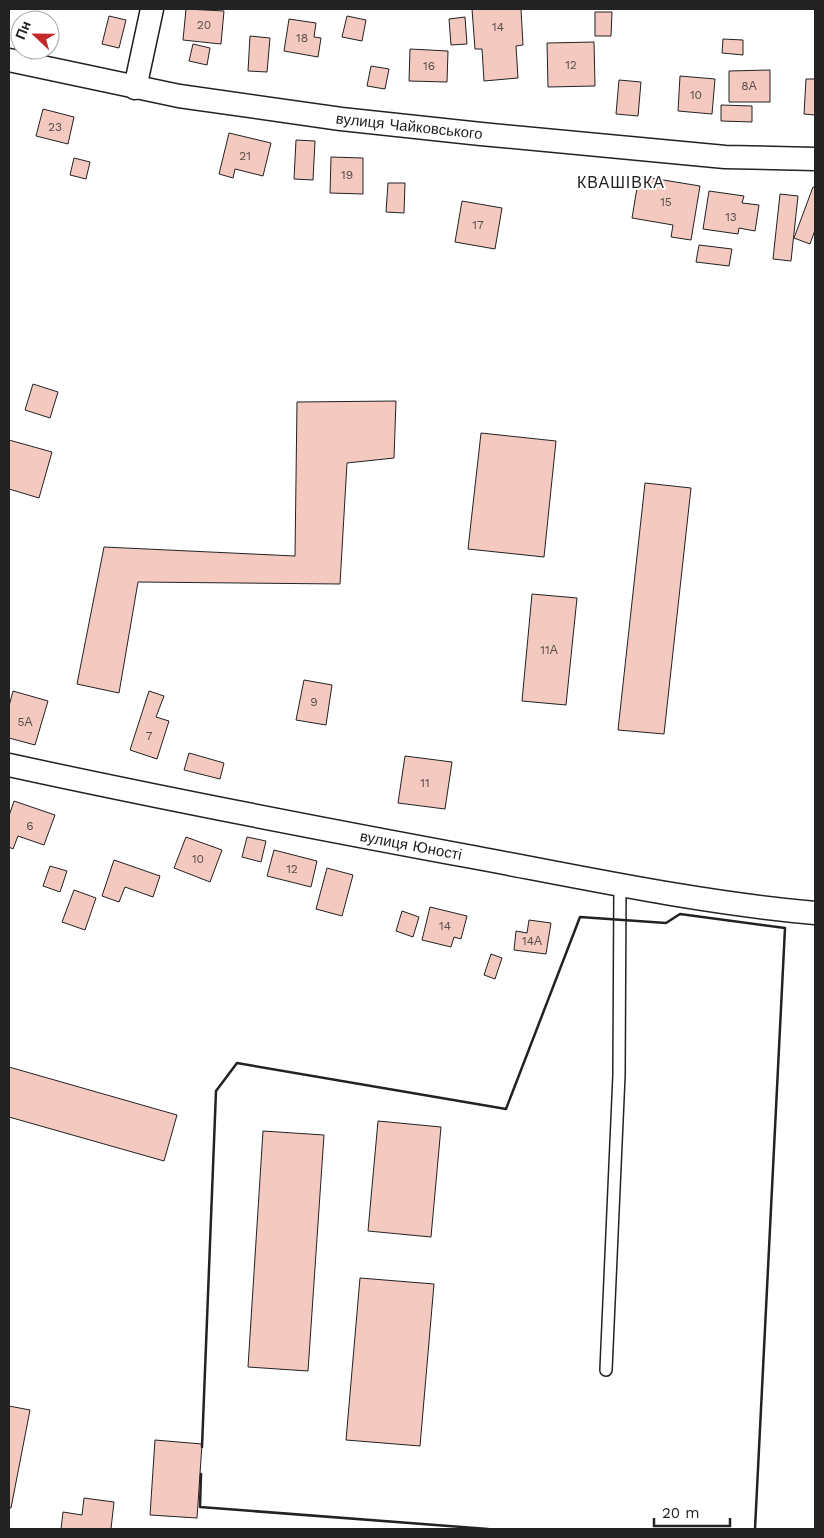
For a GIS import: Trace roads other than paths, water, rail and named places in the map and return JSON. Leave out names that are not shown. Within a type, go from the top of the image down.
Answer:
[{"type":"street","points":[[135,88],[152,9]]},
{"type":"street","name":"вулиця Чайковського","points":[[9,60],[135,88],[236,105],[434,130],[725,157],[815,159]]},
{"type":"street","name":"вулиця Юності","points":[[9,766],[215,809],[620,884],[713,900],[815,913]]},
{"type":"lane","points":[[606,1370],[620,1075],[620,884]]},
{"type":"district","name":"КВАШІВКА","points":[[621,182]]}]
